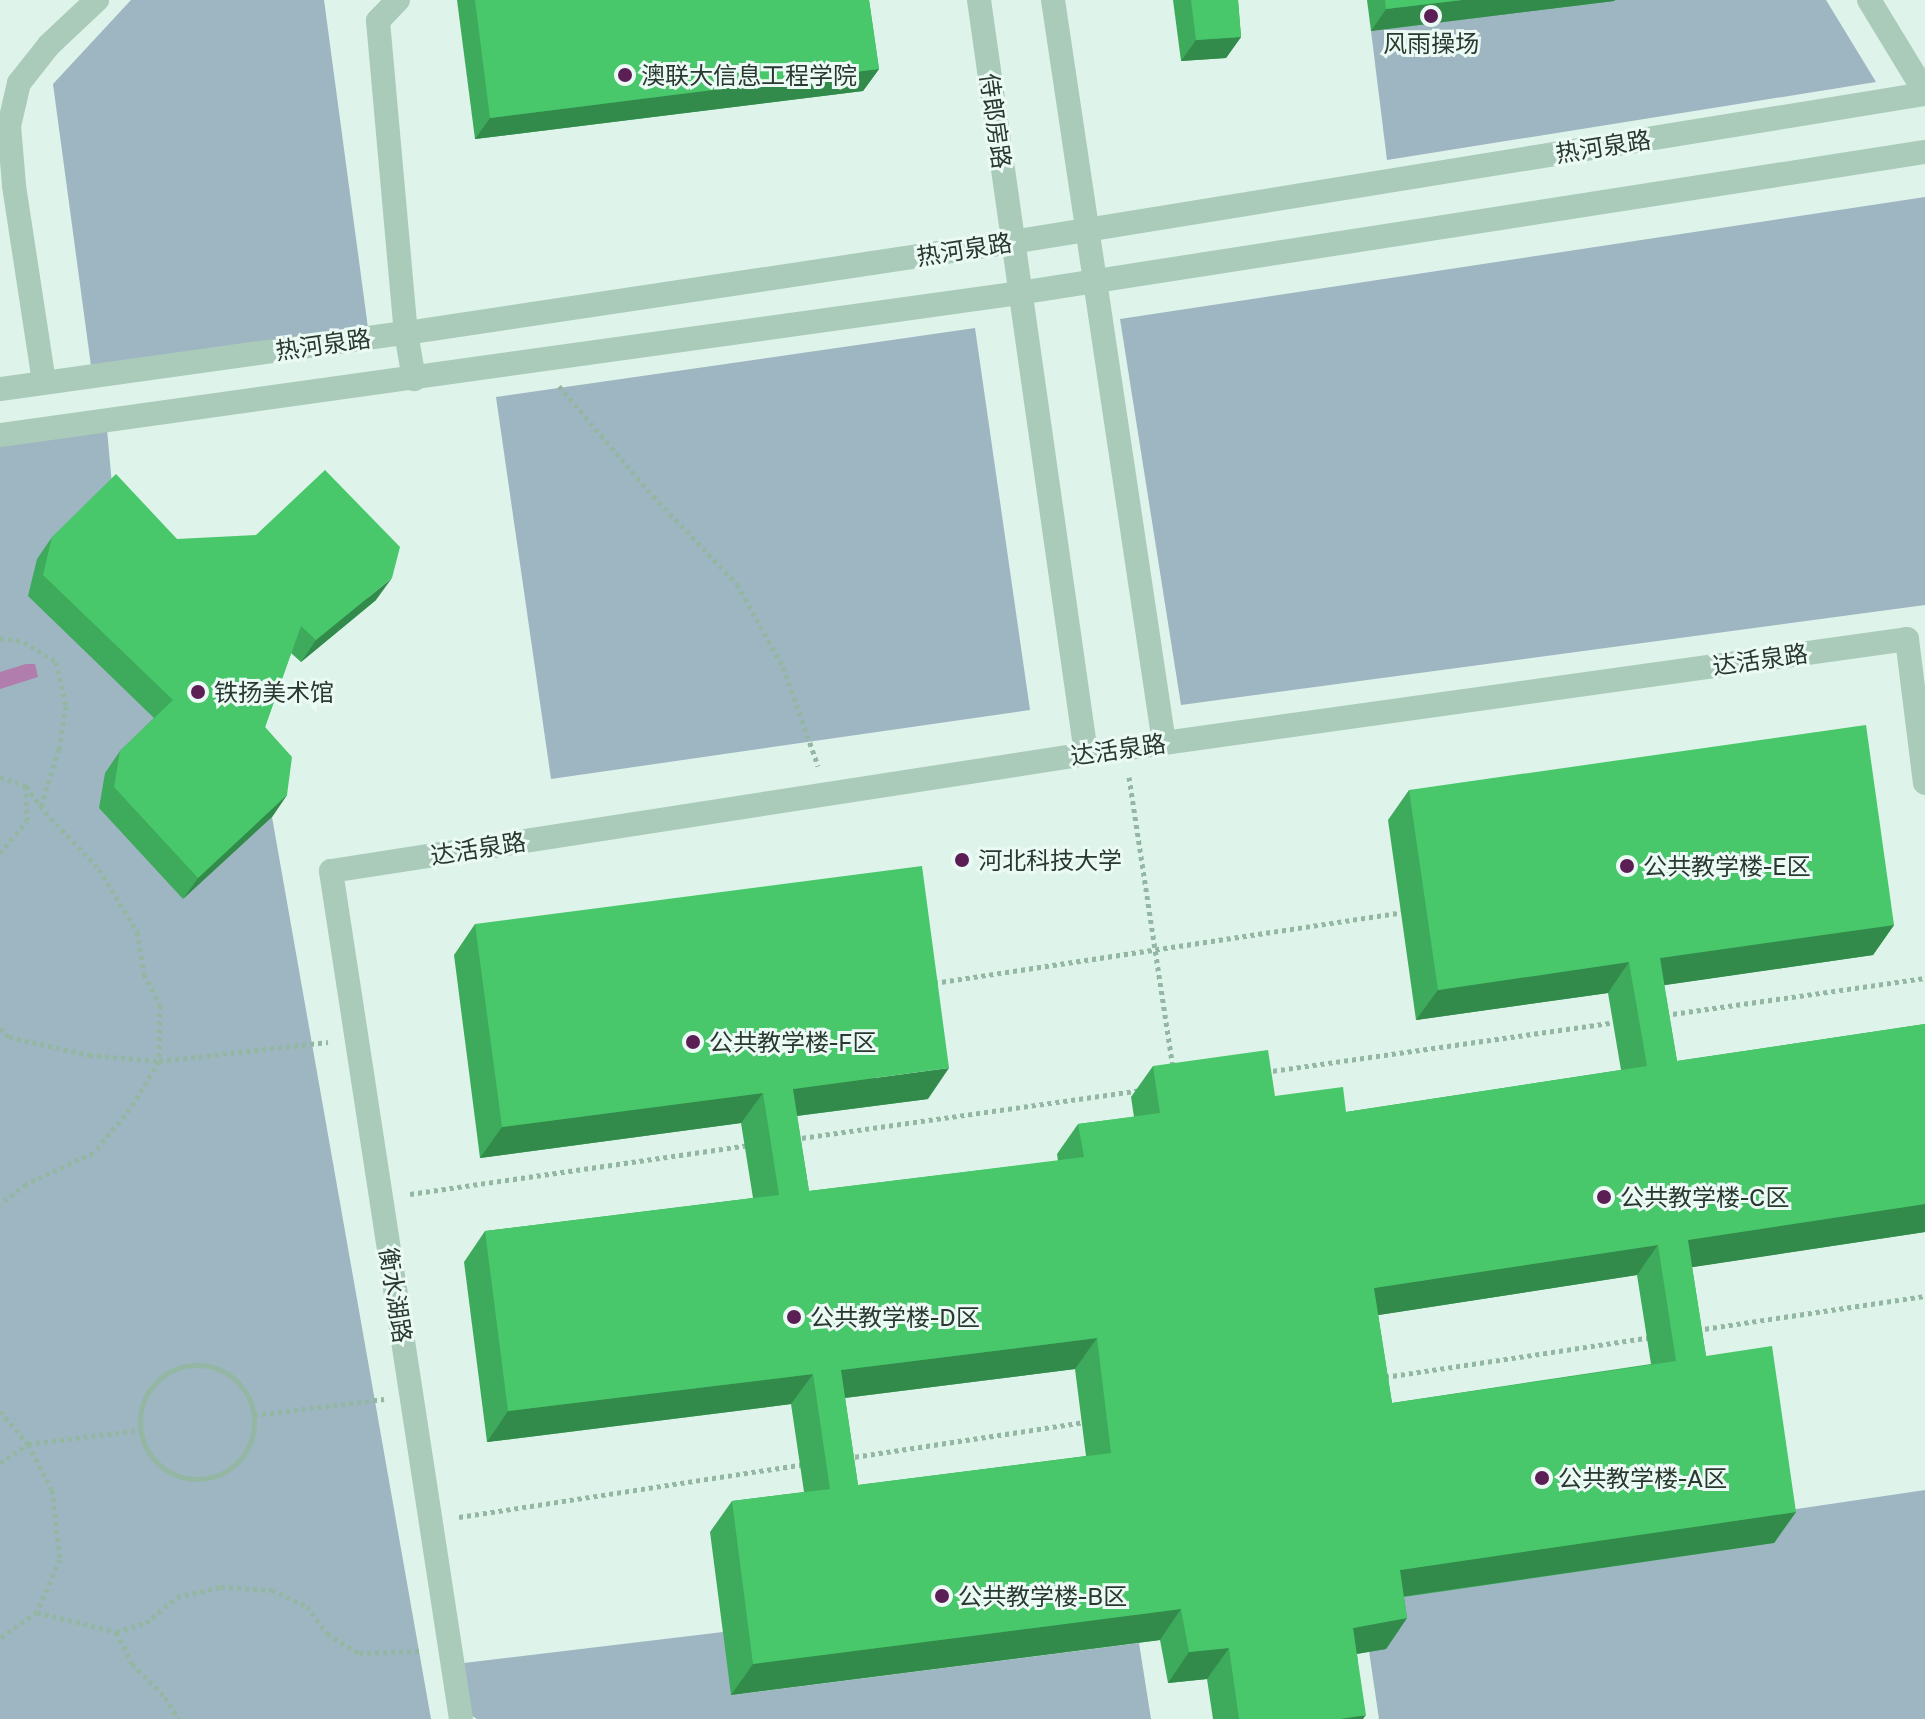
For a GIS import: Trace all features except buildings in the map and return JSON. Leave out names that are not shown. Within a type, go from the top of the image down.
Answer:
[{"type":"lane","points":[[44,382],[7,186],[9,126],[19,83],[49,45],[97,0]]},
{"type":"lane","points":[[398,0],[378,21],[406,333],[414,379]]},
{"type":"lane","name":"侍郎房路","points":[[979,0],[1086,754]]},
{"type":"lane","points":[[1053,0],[1164,743]]},
{"type":"lane","points":[[1869,0],[1925,93]]},
{"type":"lane","name":"热河泉路","points":[[0,389],[406,333],[1012,242],[1925,93]]},
{"type":"lane","name":"热河泉路","points":[[0,435],[1019,293],[1925,152]]},
{"type":"lane","name":"达活泉路","points":[[331,871],[1125,748],[1907,639],[1925,783]]},
{"type":"lane","name":"衡水湖路","points":[[331,871],[461,1719]]},
{"type":"path","points":[[538,361],[653,496],[737,584],[783,667],[828,793]]},
{"type":"path","points":[[0,638],[24,642],[56,662],[66,706],[59,749],[41,807]]},
{"type":"path","points":[[1125,748],[1173,1070]]},
{"type":"path","points":[[0,777],[26,786],[41,807],[99,869],[137,932],[144,974],[160,1005],[159,1061],[130,1109],[93,1153],[26,1184],[0,1204]]},
{"type":"path","points":[[0,853],[27,821],[26,786]]},
{"type":"path","points":[[928,983],[1401,912]]},
{"type":"path","points":[[1659,1016],[1925,978]]},
{"type":"path","points":[[1253,1073],[1628,1020]]},
{"type":"path","points":[[0,1028],[9,1037],[89,1055],[159,1061],[357,1038]]},
{"type":"path","points":[[786,1140],[1144,1089]]},
{"type":"path","points":[[381,1198],[755,1144]]},
{"type":"path","points":[[1691,1331],[1925,1296]]},
{"type":"path","points":[[1378,1378],[1659,1336]]},
{"type":"path","points":[[190,1365],[208,1366],[225,1372],[249,1398],[254,1415],[253,1435],[245,1453],[231,1467],[214,1476],[194,1479],[175,1475],[159,1464],[146,1449],[140,1430],[140,1412],[158,1380],[172,1370],[190,1365]]},
{"type":"path","points":[[254,1415],[411,1395]]},
{"type":"path","points":[[0,1411],[28,1444],[52,1490],[60,1559],[37,1612],[0,1638]]},
{"type":"path","points":[[834,1460],[1098,1420]]},
{"type":"path","points":[[0,1463],[28,1444],[140,1430]]},
{"type":"path","points":[[431,1521],[819,1462]]},
{"type":"path","points":[[37,1612],[116,1632],[146,1623],[177,1597],[221,1587],[272,1590],[307,1606],[327,1634],[359,1653],[398,1655],[450,1647]]},
{"type":"path","points":[[116,1632],[132,1664],[165,1697],[178,1719]]},
{"type":"shaded area","points":[[131,0],[324,0],[368,328],[91,366],[53,84]]},
{"type":"shaded area","points":[[1614,0],[1826,0],[1876,82],[1387,160],[1371,31]]},
{"type":"shaded area","points":[[1925,197],[1925,605],[1181,705],[1120,319]]},
{"type":"shaded area","points":[[975,328],[1030,710],[551,779],[496,397]]},
{"type":"shaded area","points":[[107,429],[112,485],[157,722],[183,899],[272,817],[431,1719],[0,1719],[0,444]]},
{"type":"shaded area","points":[[35,664],[38,677],[0,689],[0,672]]},
{"type":"shaded area","points":[[1925,1490],[1925,1719],[1379,1719],[1369,1651],[1378,1600],[1774,1543],[1770,1513]]},
{"type":"shaded area","points":[[723,1632],[732,1695],[1139,1643],[1151,1719],[477,1719],[472,1716],[464,1663]]},
{"type":"place","name":"风雨操场","points":[[1431,16]]},
{"type":"place","name":"澳联大信息工程学院","points":[[625,75]]},
{"type":"place","name":"铁扬美术馆","points":[[198,692]]},
{"type":"place","name":"河北科技大学","points":[[962,860]]},
{"type":"place","name":"公共教学楼-E区","points":[[1627,866]]},
{"type":"place","name":"公共教学楼-F区","points":[[693,1042]]},
{"type":"place","name":"公共教学楼-C区","points":[[1604,1197]]},
{"type":"place","name":"公共教学楼-D区","points":[[794,1317]]},
{"type":"place","name":"公共教学楼-A区","points":[[1542,1478]]},
{"type":"place","name":"公共教学楼-B区","points":[[942,1596]]}]
